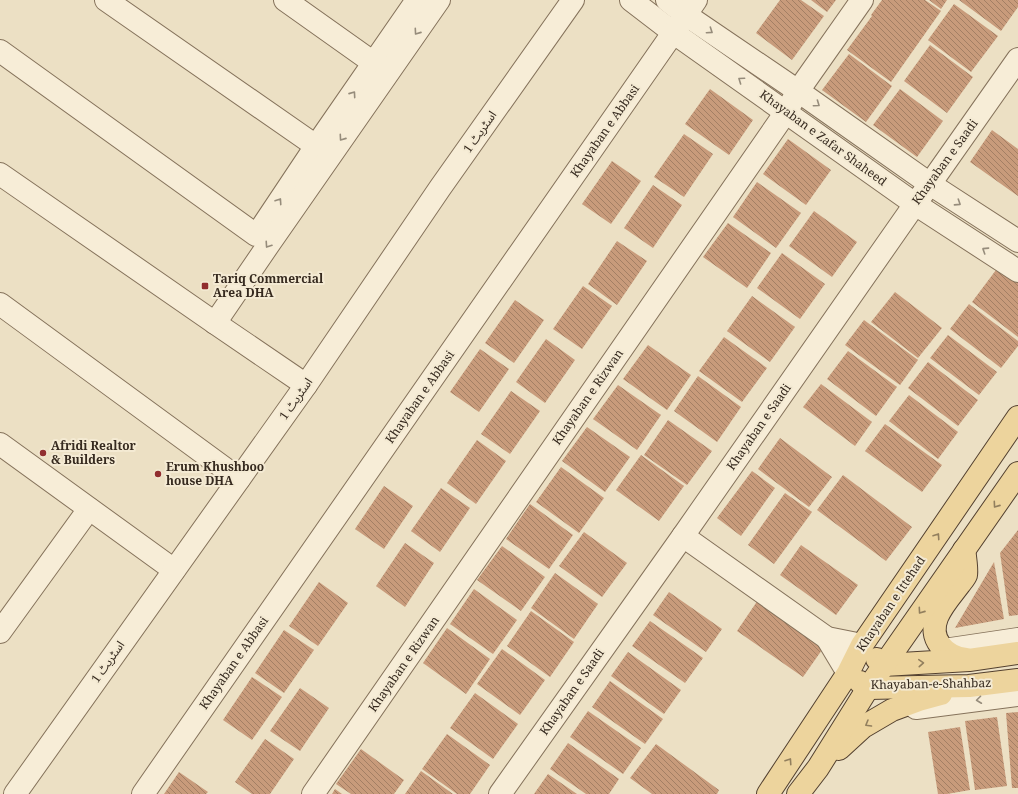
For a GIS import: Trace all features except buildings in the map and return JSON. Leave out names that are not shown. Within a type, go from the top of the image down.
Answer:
[{"type":"main road","name":"Khayaban e Ittehad","points":[[768,794],[848,673],[862,646],[1018,417]]},
{"type":"main road","points":[[798,794],[818,768],[868,688],[1018,473]]},
{"type":"main road","points":[[964,550],[966,575],[948,599],[936,619],[934,627],[935,636],[938,643],[944,650],[958,658],[969,660]]},
{"type":"main road","name":"Khayaban-e-Shahbaz","points":[[862,646],[884,666],[969,660],[1018,653]]},
{"type":"main road","name":"Khayaban-e-Shahbaz","points":[[848,673],[868,688],[969,686],[1018,680]]},
{"type":"main road","points":[[818,768],[863,727],[892,710],[919,700],[969,686]]},
{"type":"street","points":[[106,0],[316,146]]},
{"type":"street","points":[[285,0],[381,68]]},
{"type":"street","points":[[209,319],[269,244],[381,68],[417,0]]},
{"type":"street","points":[[209,319],[256,235],[316,146],[439,0]]},
{"type":"street","name":"اسٹریٹ 1","points":[[15,794],[306,385],[440,188],[573,0]]},
{"type":"street","name":"Khayaban e Zafar Shaheed","points":[[632,0],[669,29],[915,204],[1018,271]]},
{"type":"street","name":"Khayaban e Rizwan","points":[[314,794],[862,0]]},
{"type":"street","points":[[682,6],[798,91],[930,184],[1018,241]]},
{"type":"street","name":"Khayaban e Abbasi","points":[[143,794],[669,29],[682,6]]},
{"type":"street","points":[[0,51],[256,235]]},
{"type":"street","name":"Khayaban e Saadi","points":[[500,794],[1018,59]]},
{"type":"street","points":[[2,180],[306,385]]},
{"type":"street","points":[[0,304],[239,479]]},
{"type":"street","points":[[2,450],[89,509],[174,570]]},
{"type":"street","points":[[0,632],[89,509]]},
{"type":"street","points":[[683,536],[827,638],[862,646]]},
{"type":"street","points":[[827,638],[848,673]]},
{"type":"street","points":[[944,650],[1018,639]]},
{"type":"street","points":[[892,710],[1018,695]]},
{"type":"place","name":"Tariq Commercial Area DHA","points":[[205,286]]},
{"type":"place","name":"Afridi Realtor & Builders","points":[[43,453]]},
{"type":"place","name":"Erum Khushboo house DHA","points":[[158,474]]}]
